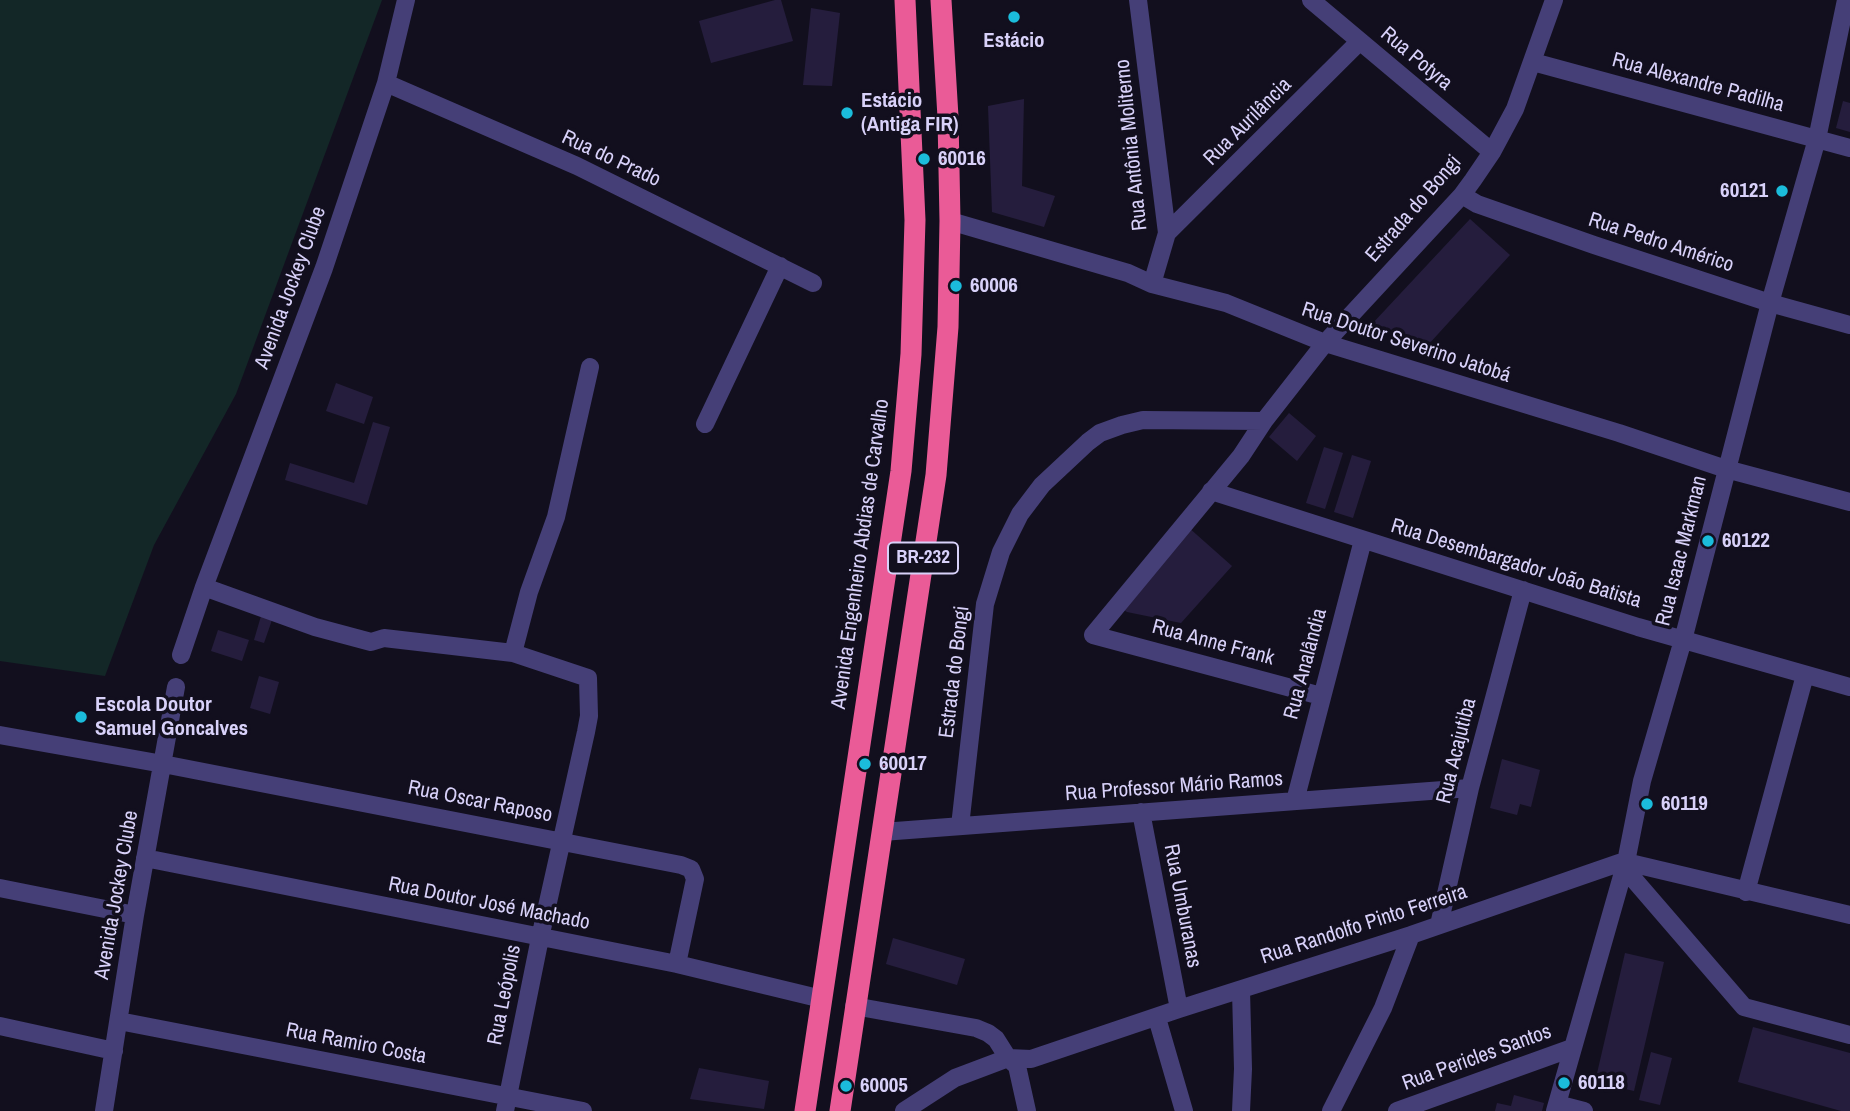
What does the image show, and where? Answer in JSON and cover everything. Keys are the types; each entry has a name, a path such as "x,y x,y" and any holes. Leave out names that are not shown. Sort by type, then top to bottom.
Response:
{"highway":[{"name":"Avenida Engenheiro Abdias de Carvalho","path":"805,1111 901,471 909,380 915,220 905,0"},
{"name":"BR-232","path":"840,1111 936,475 948,327 950,221 948,117 941,0"}],"street":[{"name":"Avenida Jockey Clube","path":"181,655 324,268 386,83 406,0"},
{"name":"Rua Antônia Moliterno","path":"1138,0 1167,233 1152,284"},
{"name":"Rua Potyra","path":"1311,0 1492,152"},
{"name":"Estrada do Bongi","path":"1093,635 1241,456 1264,421 1325,343 1462,195 1492,152 1515,109 1554,0"},
{"name":"Rua Isaac Markman","path":"1556,1107 1625,865 1642,781 1816,139 1846,0"},
{"name":"Rua Aurilância","path":"1167,233 1359,41"},
{"name":"Rua Alexandre Padilha","path":"1533,62 1850,148"},
{"name":"Rua do Prado","path":"386,83 577,166 813,283"},
{"name":"Rua Pedro Américo","path":"1462,195 1477,204 1594,245 1770,303 1850,325"},
{"name":"Rua Doutor Severino Jatobá","path":"950,221 1128,273 1152,284 1226,303 1325,343 1619,433 1726,469 1850,502"},
{"path":"705,424 780,266"},
{"path":"204,587 315,627 370,642 384,638 513,653 529,592 555,517 590,367"},
{"name":"Estrada do Bongi","path":"960,827 985,604 1001,552 1020,514 1041,485 1100,433 1143,420 1264,421"},
{"name":"Rua Desembargador João Batista","path":"1211,491 1682,640 1850,687"},
{"name":"Rua Analândia","path":"1295,801 1363,540"},
{"name":"Rua Acajutiba","path":"1439,925 1469,788 1523,590"},
{"name":"Rua Anne Frank","path":"1093,635 1321,696"},
{"name":"Rua Leópolis","path":"507,1104 589,716 588,678 513,653"},
{"path":"1746,892 1805,675"},
{"name":"Avenida Jockey Clube","path":"104,1111 135,915 176,687"},
{"name":"Rua Oscar Raposo","path":"0,735 653,858 691,869 695,880 694,890 677,964"},
{"name":"Rua Professor Mário Ramos","path":"882,832 1469,788"},
{"name":"Rua Umburanas","path":"1141,812 1179,1009"},
{"name":"Rua Doutor José Machado","path":"145,858 677,964 822,999"},
{"path":"1625,865 1850,915"},
{"path":"1625,865 1744,1007 1850,1035"},
{"name":"Rua Randolfo Pinto Ferreira","path":"904,1111 955,1078 1008,1058 1031,1059 1625,865"},
{"path":"0,888 135,915"},
{"path":"1331,1111 1383,1008 1411,935"},
{"path":"1241,989 1241,1111"},
{"path":"854,1006 976,1028 988,1033 1017,1066 1027,1111"},
{"path":"1157,1018 1184,1111"},
{"name":"Rua Ramiro Costa","path":"120,1021 507,1104 583,1111"},
{"path":"0,1026 114,1051"},
{"name":"Rua Pericles Santos","path":"1397,1111 1572,1048"},
{"path":"1556,1107 1584,1111"}],"green space":[{"path":"0,0 382,0 236,394 154,545 105,676 0,661"}],"building":[{"path":"781,0 793,41 711,63 699,21"},
{"path":"811,8 840,13 832,86 803,85"},
{"path":"1024,99 1022,186 1055,196 1044,227 992,212 988,106"},
{"path":"1843,101 1850,103 1850,132 1836,128"},
{"path":"1470,219 1510,255 1428,345 1372,324"},
{"path":"336,383 373,397 364,424 326,411"},
{"path":"1289,413 1316,436 1297,461 1269,437"},
{"path":"373,422 390,427 367,505 285,480 290,463 354,483"},
{"path":"1324,447 1343,453 1325,509 1306,503"},
{"path":"1352,455 1371,461 1353,518 1334,512"},
{"path":"1188,527 1232,566 1181,623 1124,610"},
{"path":"261,616 272,620 264,643 254,640"},
{"path":"218,630 249,640 242,661 211,651"},
{"path":"259,676 279,682 270,714 250,708"},
{"path":"1502,759 1540,770 1531,807 1520,804 1517,815 1490,808"},
{"path":"893,938 965,959 957,985 886,964"},
{"path":"1625,953 1664,962 1634,1091 1595,1082"},
{"path":"1753,1027 1850,1053 1850,1111 1841,1111 1738,1082"},
{"path":"1651,1052 1672,1058 1660,1105 1639,1100"},
{"path":"699,1068 769,1081 764,1109 690,1099"},
{"path":"1514,1095 1544,1103 1542,1111 1495,1111 1497,1103 1511,1106"}],"place":[{"name":"Estácio","path":"1014,17"},
{"name":"Estácio (Antiga FIR)","path":"847,113"},
{"name":"60016","path":"924,159"},
{"name":"60121","path":"1782,191"},
{"name":"60006","path":"956,286"},
{"name":"60122","path":"1708,541"},
{"name":"Escola Doutor Samuel Goncalves","path":"81,717"},
{"name":"60017","path":"865,764"},
{"name":"60119","path":"1647,804"},
{"name":"60118","path":"1564,1083"},
{"name":"60005","path":"846,1086"}]}
